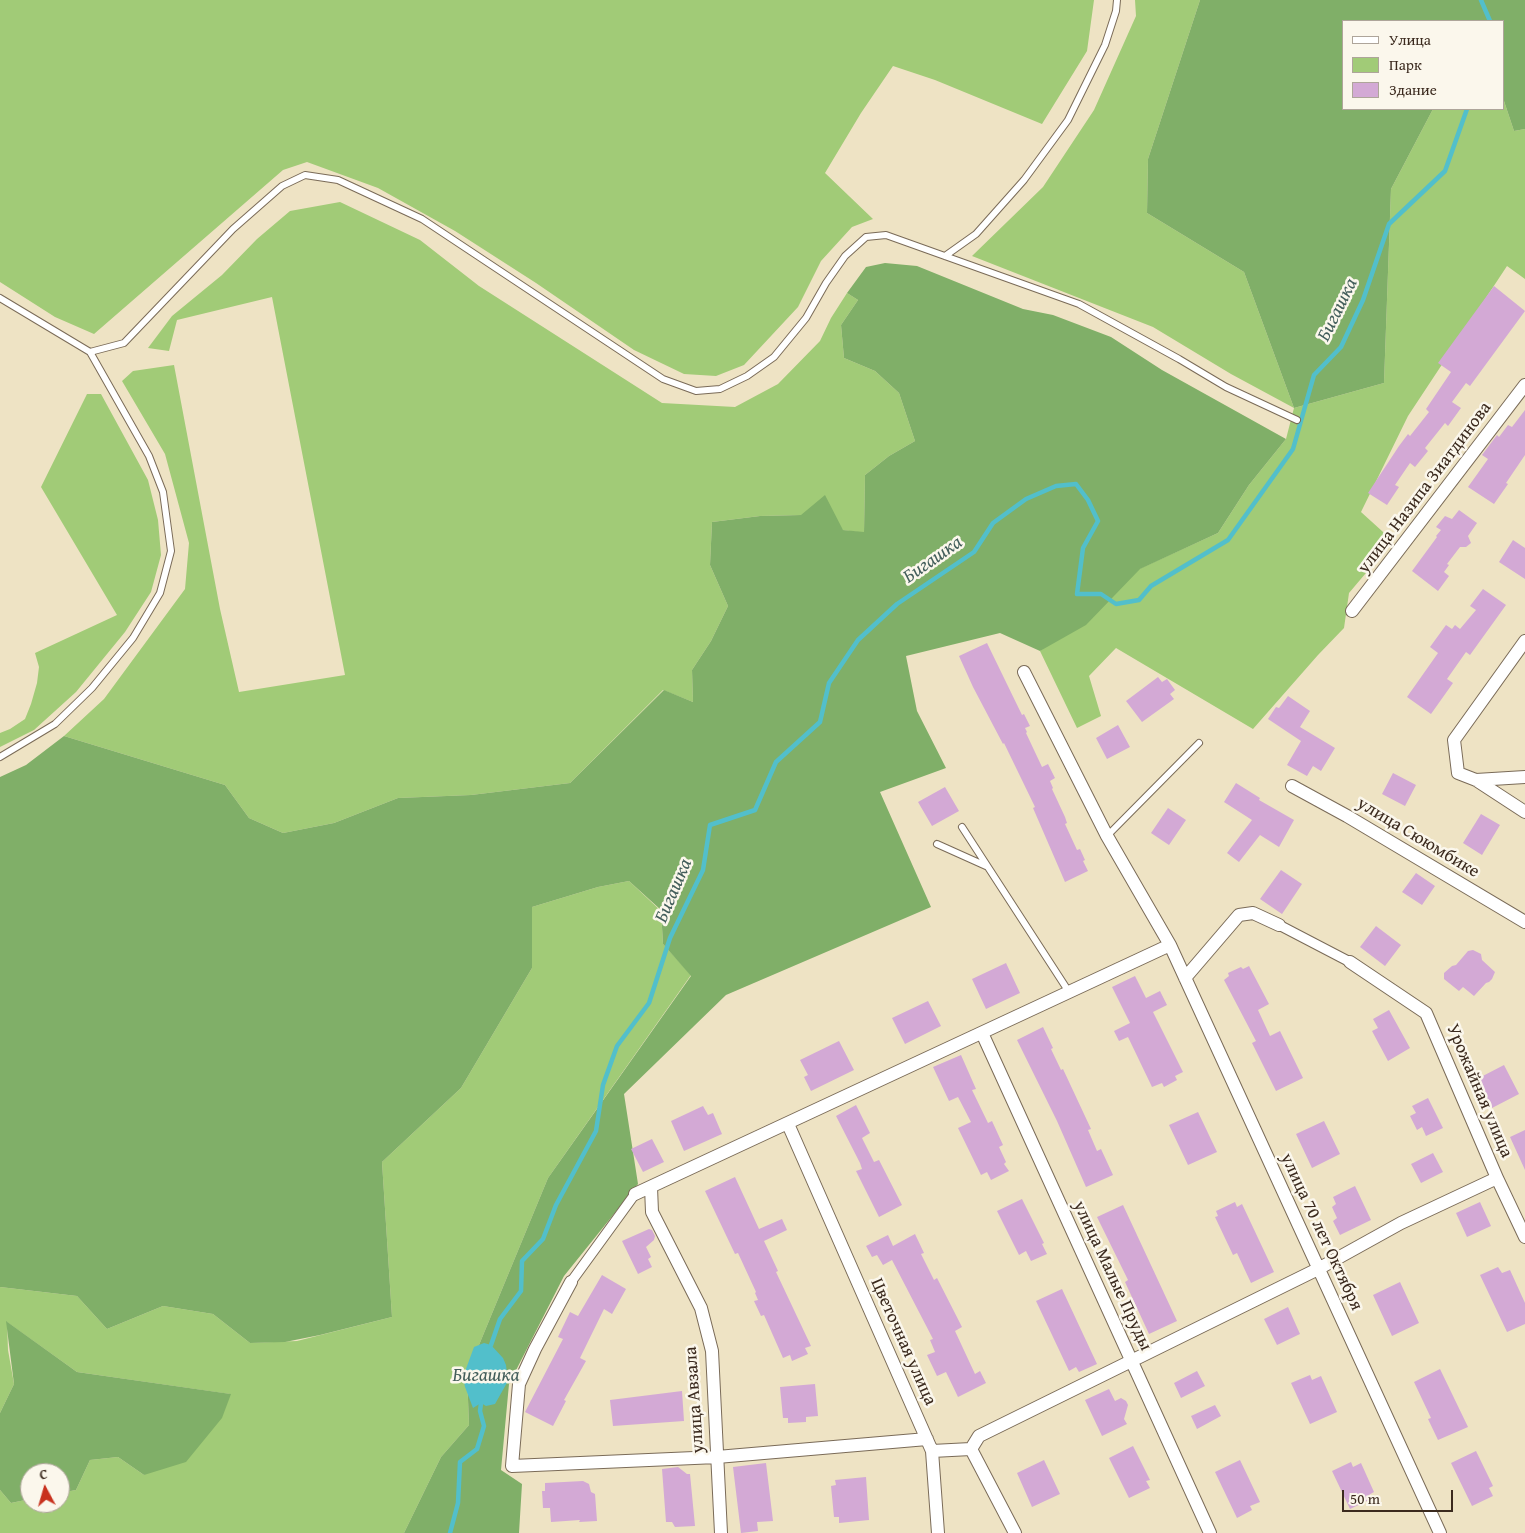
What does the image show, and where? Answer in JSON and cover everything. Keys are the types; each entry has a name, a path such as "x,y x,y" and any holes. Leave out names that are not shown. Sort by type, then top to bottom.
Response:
{"street":[{"name":"улица Назипа Зиатдинова","path":"1352,611 1525,385"},
{"path":"1525,641 1454,740 1458,773 1476,780 1525,812"},
{"name":"улица 70 лет Октября","path":"1024,672 1108,836 1170,944 1440,1533"},
{"path":"1476,780 1525,777"},
{"name":"улица Сююмбике","path":"1292,786 1347,816 1525,922"},
{"path":"1185,978 1239,915 1253,913 1350,962"},
{"path":"971,1449 930,1445 512,1466 519,1384 535,1349 571,1282 635,1194 982,1034 1170,944"},
{"name":"Урожайная улица","path":"1350,962 1426,1013 1497,1178 1525,1237"},
{"name":"улица Малые Пруды","path":"982,1034 1210,1533"},
{"name":"Цветочная улица","path":"788,1124 930,1445 938,1533"},
{"path":"971,1449 979,1436 1318,1269 1401,1223 1497,1178"},
{"name":"улица Авзала","path":"650,1187 652,1212 701,1308 712,1352 721,1533"},
{"path":"971,1449 1015,1533"}],"lane":[{"path":"945,256 976,234 1024,180 1068,120 1105,45 1116,11 1117,0"},
{"path":"90,352 124,343 233,229 282,186 305,175 338,180 422,219 663,380 696,391 720,389 747,376 774,357 806,318 826,283 845,256 866,237 886,235 1078,304 1226,387 1297,420"},
{"path":"0,298 90,352 149,456 163,492 171,551 160,593 133,638 92,688 55,724 0,757"},
{"path":"1108,836 1199,743"},
{"path":"962,827 1069,992"},
{"path":"938,844 988,867"}],"green space":[{"path":"0,0 1094,0 1087,51 1042,124 935,80 893,66 861,113 825,173 873,219 852,227 821,261 798,307 744,365 716,376 684,374 634,350 536,283 455,231 378,188 307,162 283,170 94,334 55,317 0,282"},
{"path":"1135,0 1200,0 1148,159 1147,213 1244,272 1294,408 1231,374 1153,327 972,256 1043,187 1094,110 1136,16"},
{"path":"1200,0 1525,0 1525,129 1514,131 1505,104 1505,20 1342,20 1342,110 1432,110 1391,189 1384,383 1294,408 1244,272 1147,213 1148,159"},
{"path":"1505,104 1514,131 1525,129 1525,279 1507,266 1408,416 1361,512 1393,541 1349,593 1344,628 1253,729 1116,648 1089,676 1101,716 1077,728 1040,651 1139,569 1218,533 1249,485 1286,439 1294,408 1384,383 1391,189 1432,110 1505,110"},
{"path":"340,202 420,240 479,286 662,403 735,407 778,384 820,341 831,318 847,293 858,300 841,325 844,358 875,371 899,393 915,441 889,456 865,475 864,533 843,530 801,515 760,516 712,522 710,565 728,606 711,641 692,670 693,702 663,690 570,783 471,795 398,798 334,823 283,833 249,818 225,785 64,736 104,699 185,589 189,543 165,454 122,381 133,371 174,365 220,609 239,692 345,675 272,297 177,320 169,351 148,348 172,316 222,275 257,239 290,211"},
{"path":"885,263 917,266 1023,309 1053,315 1111,337 1162,370 1286,439 1249,485 1218,533 1140,569 1086,625 1040,651 1000,633 906,656 917,711 946,768 880,792 931,907 726,995 624,1094 638,1184 564,1276 509,1384 501,1470 522,1484 519,1533 404,1533 441,1457 469,1425 467,1374 548,1178 691,976 663,944 661,910 629,881 598,887 532,907 532,968 461,1088 382,1162 392,1317 285,1342 250,1343 213,1314 163,1306 107,1329 77,1296 0,1287 0,777 26,765 64,736 225,785 249,818 283,833 334,823 398,798 471,795 570,783 664,690 693,702 692,670 711,641 728,606 710,565 712,522 760,516 801,515 825,495 843,530 864,532 865,475 889,456 915,441 899,393 875,371 844,358 841,325 858,300 847,293 866,267"},
{"path":"87,394 101,394 148,480 158,520 161,555 151,592 125,632 76,692 34,730 0,747 0,733 25,719 31,704 39,667 35,653 117,615 41,487"},
{"path":"629,881 661,911 663,944 691,975 548,1178 467,1374 469,1425 441,1457 404,1533 0,1533 0,1490 11,1503 20,1501 20,1513 70,1513 70,1491 76,1490 90,1460 118,1457 144,1475 230,1394 77,1372 7,1322 8,1350 14,1384 0,1413 0,1287 77,1296 107,1329 163,1306 213,1314 250,1343 297,1341 392,1317 382,1162 461,1088 532,968 532,907 598,887"},
{"path":"6,1321 77,1372 231,1394 222,1418 186,1462 144,1475 118,1457 90,1460 76,1490 70,1491 70,1463 20,1463 20,1501 11,1503 0,1490 0,1413 14,1384"}],"water":[{"name":"Бигашка","path":"484,1343 491,1345 503,1358 508,1381 495,1404 486,1406 481,1403 473,1408 463,1377 474,1347"}],"building":[{"path":"1494,286 1525,311 1470,386 1466,383 1452,402 1461,408 1448,426 1445,423 1425,448 1428,451 1415,467 1410,463 1395,485 1399,487 1387,505 1368,493 1408,434 1410,436 1429,412 1426,409 1451,372 1438,363"},
{"path":"1525,410 1525,455 1494,504 1468,487 1488,459 1482,455 1497,435 1499,437 1508,425 1512,427"},
{"path":"1459,510 1477,523 1468,536 1471,543 1466,547 1460,547 1447,564 1449,565 1444,572 1449,576 1438,591 1412,571 1441,530 1436,527 1445,516 1452,519"},
{"path":"1513,540 1525,548 1525,579 1499,562"},
{"path":"1483,589 1506,605 1470,655 1466,652 1447,679 1453,683 1431,714 1407,697 1438,653 1430,647 1446,625 1452,629 1455,625 1460,629 1476,610 1470,606"},
{"path":"987,643 1022,715 1024,714 1030,726 1025,728 1026,733 1042,767 1048,764 1055,778 1050,781 1052,789 1077,850 1080,849 1085,860 1083,861 1088,871 1065,882 1033,808 1035,807 959,656"},
{"path":"1158,677 1162,682 1167,679 1175,690 1170,694 1174,699 1142,722 1126,701"},
{"path":"1288,696 1310,711 1300,727 1335,748 1321,771 1313,766 1307,776 1287,765 1301,741 1268,719 1276,707 1279,708"},
{"path":"1118,725 1130,747 1107,759 1096,738"},
{"path":"1393,773 1416,785 1405,806 1382,794"},
{"path":"1236,783 1260,798 1259,800 1294,820 1279,847 1260,835 1239,862 1227,853 1252,820 1224,802"},
{"path":"945,787 959,811 932,826 918,802"},
{"path":"1168,808 1186,820 1169,845 1151,833"},
{"path":"1481,814 1500,825 1482,855 1463,843"},
{"path":"1281,870 1302,884 1282,914 1260,899"},
{"path":"1416,873 1435,886 1422,905 1402,892"},
{"path":"1376,926 1401,945 1385,966 1360,947"},
{"path":"1473,950 1481,954 1482,960 1495,972 1492,979 1474,996 1463,987 1459,991 1444,979 1444,973 1456,965 1468,951"},
{"path":"1006,963 1020,993 986,1009 972,979"},
{"path":"1249,966 1269,1004 1258,1010 1270,1036 1280,1031 1303,1078 1276,1091 1252,1043 1256,1041 1224,980 1229,976 1228,973 1241,967 1243,969"},
{"path":"1135,976 1146,998 1160,991 1167,1005 1153,1012 1183,1072 1175,1076 1177,1080 1164,1087 1162,1083 1152,1087 1128,1037 1119,1041 1114,1031 1130,1023 1112,987"},
{"path":"928,1001 941,1026 905,1044 892,1018"},
{"path":"1389,1010 1410,1048 1388,1061 1372,1031 1378,1028 1373,1019"},
{"path":"1043,1027 1053,1048 1051,1049 1061,1070 1063,1069 1091,1129 1088,1130 1097,1151 1101,1149 1113,1175 1086,1187 1057,1121 1017,1040"},
{"path":"839,1041 854,1070 811,1091 804,1077 808,1075 800,1060"},
{"path":"961,1055 976,1089 972,1090 988,1123 992,1121 1003,1145 999,1147 1006,1162 1004,1164 1009,1171 991,1180 987,1172 981,1175 958,1128 971,1122 958,1097 949,1101 933,1067"},
{"path":"1504,1065 1519,1094 1492,1108 1477,1079"},
{"path":"1428,1098 1443,1128 1426,1136 1422,1127 1417,1130 1410,1116 1416,1113 1412,1106"},
{"path":"856,1105 870,1133 862,1138 874,1162 879,1160 902,1205 879,1217 856,1171 862,1169 860,1163 836,1116"},
{"path":"703,1106 708,1115 713,1113 722,1134 684,1151 671,1121"},
{"path":"1198,1112 1217,1152 1188,1165 1169,1125"},
{"path":"1324,1121 1340,1154 1312,1168 1296,1134"},
{"path":"1525,1130 1525,1170 1510,1137"},
{"path":"652,1139 664,1162 643,1172 631,1149"},
{"path":"1433,1153 1443,1172 1421,1183 1411,1164"},
{"path":"735,1177 759,1229 782,1219 787,1230 764,1241 778,1271 776,1272 811,1346 805,1348 808,1354 792,1361 790,1355 783,1358 764,1315 761,1316 754,1301 758,1300 756,1292 738,1253 735,1254 705,1191"},
{"path":"1355,1186 1371,1220 1340,1235 1333,1221 1337,1218 1332,1207 1336,1204 1333,1197"},
{"path":"1022,1199 1044,1243 1042,1244 1047,1254 1031,1261 1026,1251 1019,1255 997,1211"},
{"path":"1235,1202 1237,1207 1242,1204 1274,1272 1251,1283 1237,1253 1233,1255 1215,1217 1218,1216 1216,1211"},
{"path":"1480,1202 1491,1226 1467,1237 1456,1213"},
{"path":"1123,1205 1177,1321 1149,1334 1125,1282 1128,1280 1097,1217"},
{"path":"649,1229 652,1230 655,1236 654,1240 646,1247 651,1257 648,1259 652,1267 638,1274 622,1241"},
{"path":"915,1234 924,1253 921,1254 934,1280 937,1278 962,1327 955,1331 975,1374 980,1371 986,1383 958,1397 946,1372 937,1376 927,1355 935,1352 930,1340 933,1339 892,1260 883,1265 877,1255 872,1257 866,1246 888,1235 893,1246"},
{"path":"1498,1267 1502,1273 1510,1270 1525,1303 1525,1324 1507,1332 1480,1275"},
{"path":"602,1275 626,1289 612,1314 604,1309 580,1358 586,1361 564,1400 566,1401 553,1426 525,1412 563,1339 558,1337 570,1312 578,1316"},
{"path":"1400,1282 1419,1323 1392,1336 1373,1295"},
{"path":"1062,1289 1097,1364 1079,1372 1076,1367 1069,1371 1036,1301"},
{"path":"1288,1307 1300,1334 1277,1345 1264,1319"},
{"path":"1440,1369 1468,1427 1438,1440 1428,1419 1431,1418 1414,1382"},
{"path":"1197,1371 1205,1386 1181,1398 1174,1383"},
{"path":"1310,1375 1312,1380 1321,1376 1337,1412 1310,1424 1291,1383"},
{"path":"815,1384 818,1416 806,1417 806,1422 788,1423 788,1418 783,1418 780,1387"},
{"path":"1109,1389 1115,1401 1121,1398 1126,1401 1128,1405 1124,1419 1127,1424 1102,1436 1085,1400"},
{"path":"682,1391 684,1421 613,1426 610,1400"},
{"path":"1215,1405 1221,1416 1197,1429 1191,1416"},
{"path":"1133,1446 1150,1480 1146,1481 1150,1488 1129,1498 1109,1458"},
{"path":"1476,1451 1493,1486 1489,1488 1493,1496 1472,1506 1451,1463"},
{"path":"1044,1460 1060,1494 1032,1507 1017,1473"},
{"path":"1240,1460 1260,1502 1250,1506 1252,1510 1237,1518 1215,1472"},
{"path":"1351,1462 1353,1467 1361,1463 1374,1492 1367,1496 1369,1500 1350,1509 1332,1471"},
{"path":"766,1463 773,1521 757,1522 758,1531 741,1533 733,1467"},
{"path":"678,1467 687,1474 690,1474 695,1526 675,1527 672,1522 666,1522 662,1469"},
{"path":"866,1477 869,1520 839,1523 839,1517 834,1517 831,1486 836,1485 835,1480"},
{"path":"583,1481 589,1484 591,1492 595,1494 597,1521 551,1522 550,1508 543,1508 542,1491 545,1491 545,1483"}],"waterway":[{"name":"Бигашка","path":"1481,0 1490,20"},
{"name":"Бигашка","path":"491,1345 500,1319 521,1291 522,1261 543,1239 556,1205 596,1131 603,1085 617,1046 649,1003 670,938 703,870 710,825 755,810 776,762 820,722 829,683 858,640 897,604 974,552 993,523 1026,499 1056,486 1076,484 1088,500 1098,521 1083,548 1077,594 1101,594 1116,604 1139,600 1151,586 1228,540 1293,449 1314,375 1341,347 1363,300 1389,224 1445,171 1467,110"},
{"name":"Бигашка","path":"450,1533 458,1503 460,1462 477,1449 484,1426 480,1411 481,1403"}]}
